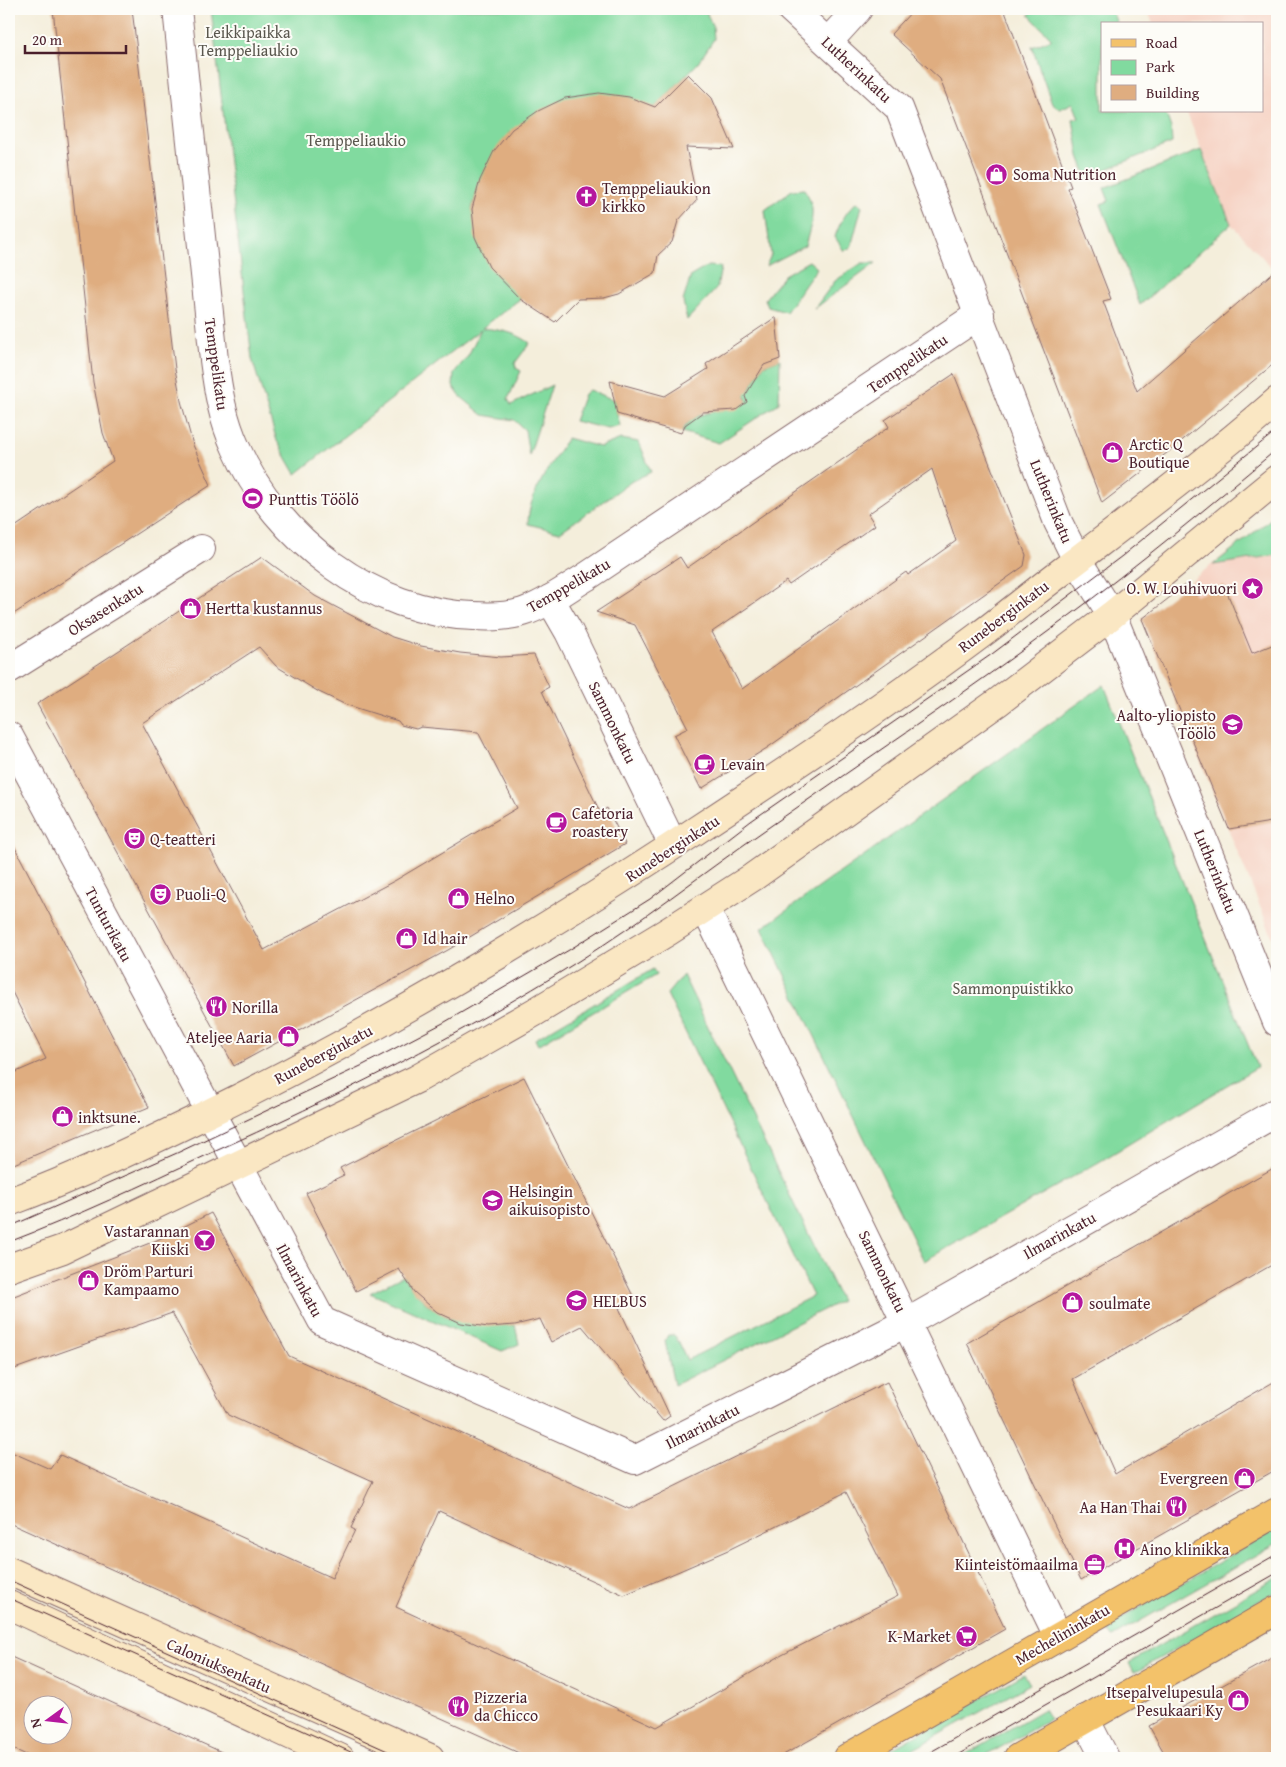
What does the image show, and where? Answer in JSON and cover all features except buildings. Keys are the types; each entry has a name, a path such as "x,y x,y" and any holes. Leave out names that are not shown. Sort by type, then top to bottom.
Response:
{"main road":[{"name":"Runeberginkatu","path":"9,1202 147,1143 383,1023 616,884 871,713 980,635 1222,449 1277,401"},
{"path":"9,1268 63,1249 240,1166 417,1079 536,1012 705,908 917,762 1112,615 1277,479"},
{"name":"Mechelininkatu","path":"847,1758 1277,1512"},
{"name":"Caloniuksenkatu","path":"9,1570 430,1758"},
{"name":"Caloniuksenkatu","path":"9,1605 340,1758"},
{"path":"1018,1758 1277,1610"}],"street":[{"name":"Temppelikatu","path":"177,9 219,400 236,448 248,471 269,502 312,548 352,578 390,599 429,612 461,616 496,617 524,612 593,573 980,314"},
{"name":"Lutherinkatu","path":"791,9 899,108 980,314 1058,522 1077,560 1112,615 1277,1022"},
{"path":"828,42 858,9"},
{"name":"Oksasenkatu","path":"9,669 201,549"},
{"name":"Sammonkatu","path":"550,599 569,632 673,845"},
{"name":"Tunturikatu","path":"9,736 186,1068 212,1111"},
{"name":"Sammonkatu","path":"705,908 908,1322 1058,1636"},
{"name":"Ilmarinkatu","path":"212,1111 322,1321 635,1460 908,1322 1277,1112"},
{"path":"1085,1719 1105,1758"}],"shaded area":[{"path":"1147,9 1277,9 1277,273 1231,224 1186,112 1264,112 1264,22 1152,22"},
{"name":"Aalto-yliopisto Töölö","path":"1277,514 1277,948 1142,619"}],"green space":[{"name":"Temppeliaukio","path":"211,9 709,9 707,14 713,27 714,39 698,63 655,107 512,129 492,157 483,176 472,209 520,299 482,328 508,332 530,343 515,363 516,368 521,371 508,399 511,405 552,385 529,456 525,430 514,420 483,415 460,396 453,386 454,373 468,356 481,329 296,474 277,441 252,359"},
{"path":"1034,9 1123,9 1113,13 1116,22 1101,22 1101,112 1165,112 1171,128 1172,143 1087,177 1079,156 1073,119 1079,118 1073,103 1060,109 1052,104 1032,47 1052,39 1029,15"},
{"path":"1201,150 1231,224 1140,305 1101,204 1109,201 1104,188"},
{"path":"804,189 811,203 812,210 805,246 766,266 771,255 765,210 792,190"},
{"path":"857,202 862,206 851,247 844,251 835,237 844,218"},
{"path":"809,261 817,268 786,312 768,307 765,299 784,275"},
{"path":"862,263 876,263 814,309 835,281"},
{"path":"708,266 721,267 717,288 687,320 683,301 691,276"},
{"path":"780,359 779,403 719,443 682,432 695,418 703,414 730,409 747,402 745,393 748,392 764,365"},
{"path":"589,390 614,400 620,426 608,429 574,421 584,394"},
{"path":"567,438 600,447 621,439 639,442 651,472 632,481 560,532 528,524 529,513 536,490"},
{"path":"1277,514 1277,555 1213,565"},
{"name":"Sammonpuistikko","path":"1104,685 1257,1067 1099,1162 924,1261 762,928"},
{"path":"653,969 656,975 538,1045 535,1039"},
{"path":"683,975 841,1301 674,1385 665,1341 668,1335 676,1337 687,1360 813,1296 667,994"},
{"path":"403,1276 425,1302 451,1318 465,1323 480,1325 515,1325 519,1344 502,1351 370,1293"},
{"path":"1277,1529 1277,1543 1112,1637 1106,1627"},
{"path":"1277,1578 1277,1591 1134,1673 1129,1663"},
{"path":"1024,1674 1030,1684 898,1758 876,1758"},
{"path":"1044,1709 1050,1719 982,1758 959,1758"}],"tram line":[{"path":"9,1227 177,1153 363,1065 445,1022 569,950 650,899 751,821 992,654 1122,556 1277,430"},
{"path":"9,1242 110,1200 350,1088 488,1015 577,962 624,931 739,848 1028,646 1146,557 1277,449"},
{"path":"920,1758 1277,1554"},
{"path":"952,1758 1277,1573"},
{"path":"9,1580 403,1758"},
{"path":"9,1598 364,1758"}],"place":[{"name":"Soma Nutrition","path":"997,174"},
{"name":"Temppeliaukion kirkko","path":"586,197"},
{"name":"Arctic Q Boutique","path":"1113,453"},
{"name":"Punttis Töölö","path":"253,499"},
{"name":"O. W. Louhivuori","path":"1253,588"},
{"name":"Hertta kustannus","path":"190,608"},
{"name":"Aalto-yliopisto Töölö","path":"1232,724"},
{"name":"Levain","path":"705,764"},
{"name":"Cafetoria roastery","path":"556,822"},
{"name":"Q-teatteri","path":"134,839"},
{"name":"Puoli-Q","path":"160,894"},
{"name":"Helno","path":"459,898"},
{"name":"Id hair","path":"407,938"},
{"name":"Norilla","path":"216,1007"},
{"name":"Ateljee Aaria","path":"288,1037"},
{"name":"inktsune.","path":"62,1117"},
{"name":"Helsingin aikuisopisto","path":"493,1200"},
{"name":"Vastarannan Kiiski","path":"205,1240"},
{"name":"Dröm Parturi Kampaamo","path":"88,1280"},
{"name":"HELBUS","path":"577,1301"},
{"name":"soulmate","path":"1073,1303"},
{"name":"Evergreen","path":"1244,1478"},
{"name":"Aa Han Thai","path":"1177,1507"},
{"name":"Aino klinikka","path":"1124,1549"},
{"name":"Kiinteistömaailma","path":"1094,1564"},
{"name":"K-Market","path":"967,1636"},
{"name":"Itsepalvelupesula Pesukaari Ky","path":"1239,1701"},
{"name":"Pizzeria da Chicco","path":"458,1706"}],"park label":[{"name":"Leikkipaikka Temppeliaukio","path":"248,41"}]}
